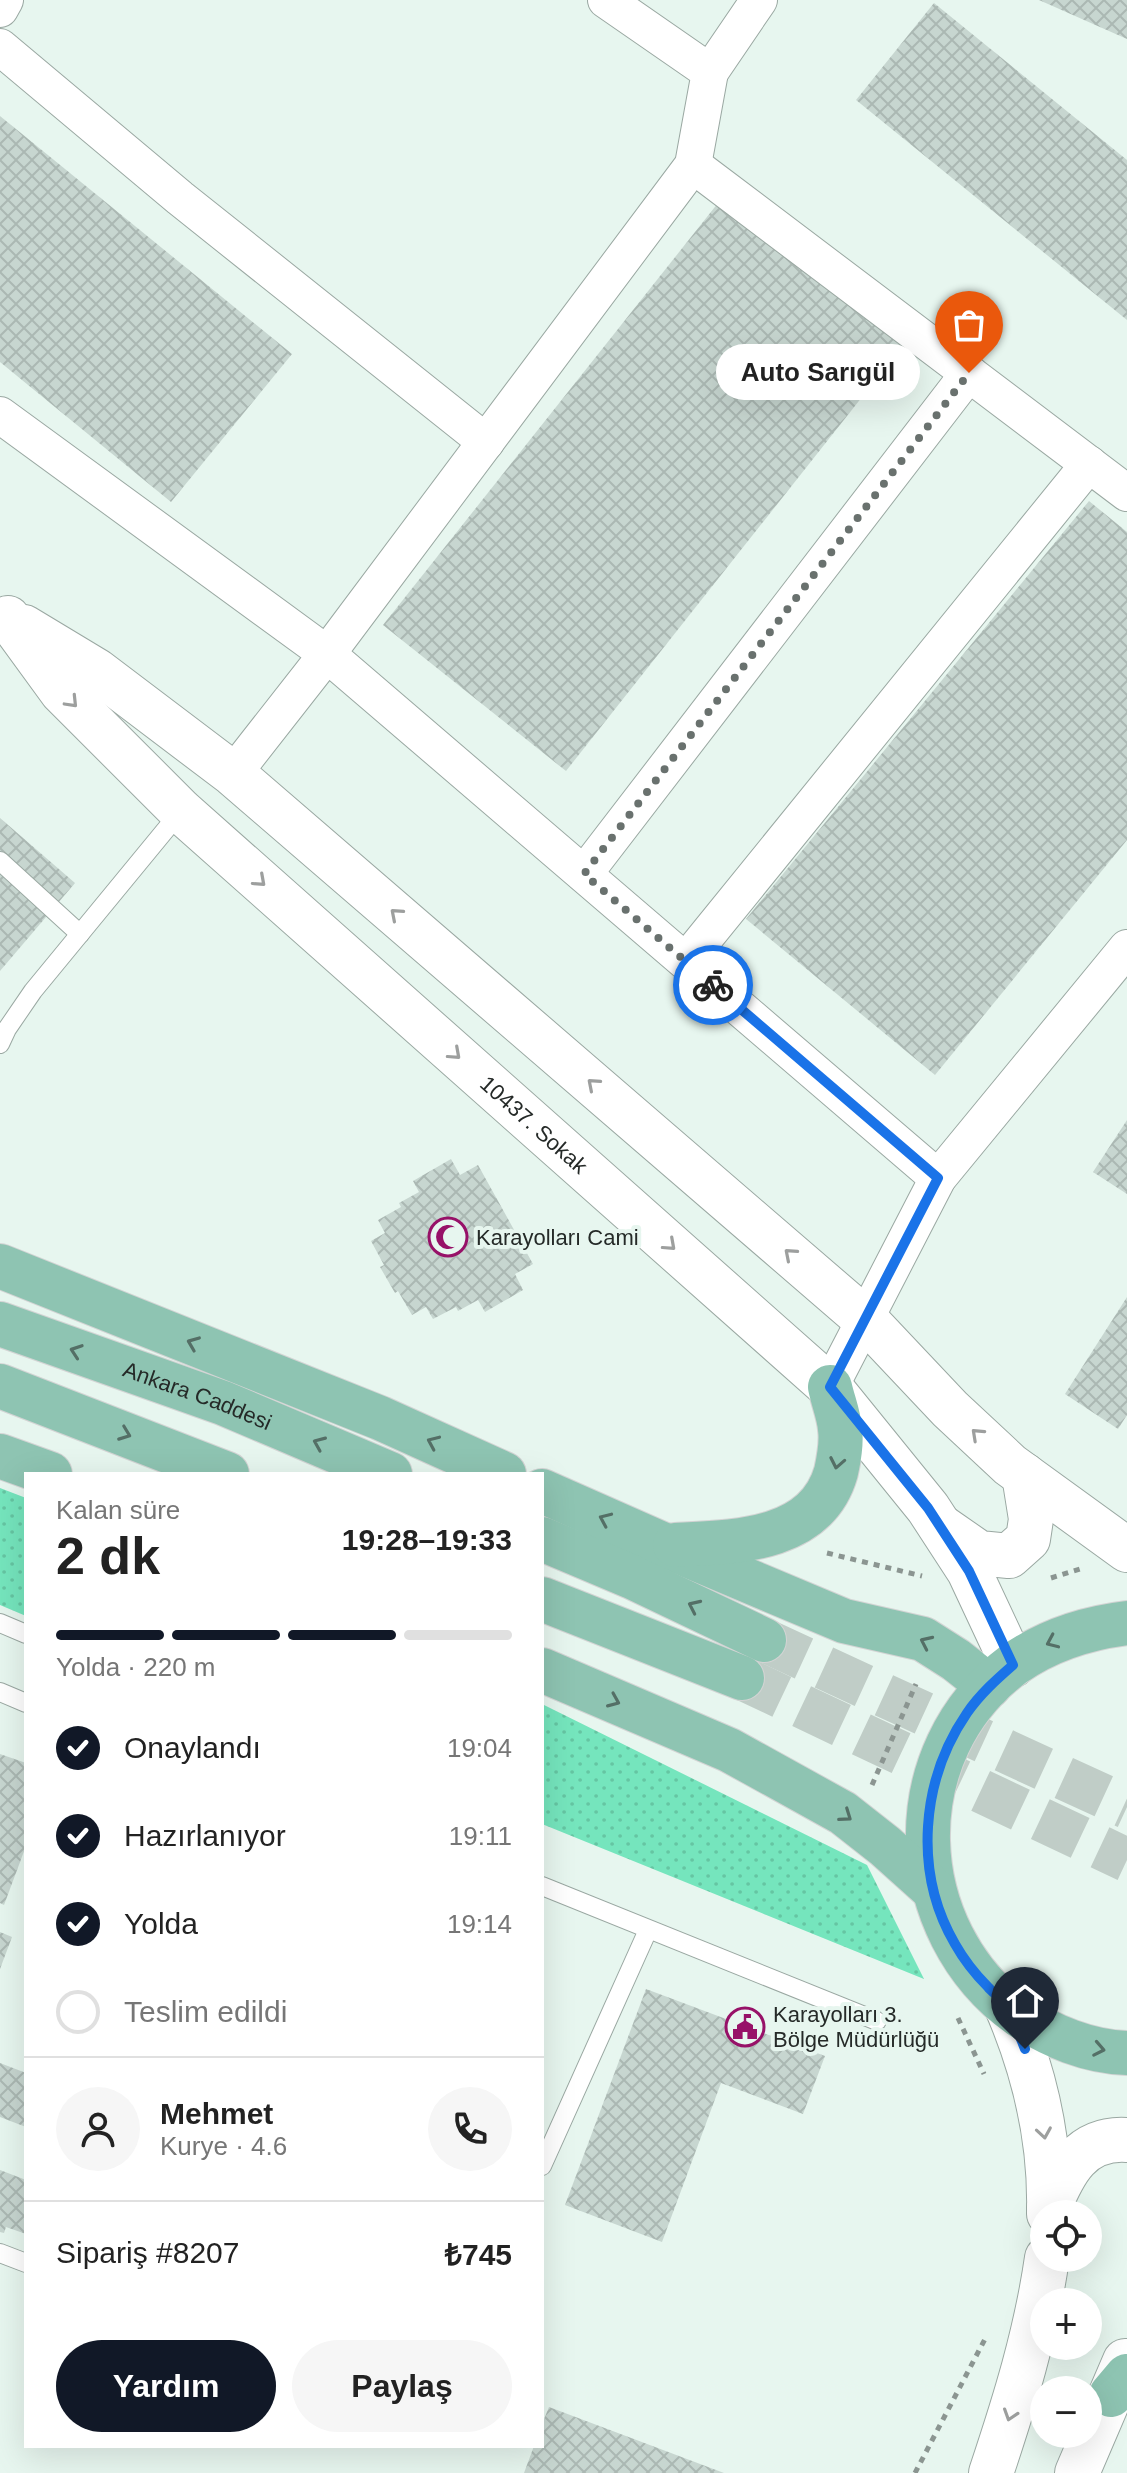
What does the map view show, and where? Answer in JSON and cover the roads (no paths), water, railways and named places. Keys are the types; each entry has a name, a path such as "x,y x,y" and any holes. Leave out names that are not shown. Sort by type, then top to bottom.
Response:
{"main road":[{"path":"0,1266 380,1418 500,1472"},
{"name":"Ankara Caddesi","path":"0,1324 223,1403 385,1472"},
{"path":"0,1386 222,1472"},
{"path":"663,1545 732,1542 760,1537 796,1523 814,1509 831,1487 839,1460 840,1430 830,1387"},
{"path":"0,1456 44,1472"},
{"path":"544,1492 844,1621 923,1639 956,1660 1001,1675"},
{"path":"544,1540 632,1577 764,1640"},
{"path":"544,1600 742,1678"},
{"path":"1127,1623 1099,1626 1069,1635 1040,1648 1001,1675 968,1711 952,1738 939,1767 927,1828 928,1860 942,1917 968,1965 1006,2005 1031,2023 1089,2047 1127,2053"},
{"path":"544,1671 729,1750 843,1813 934,1890"}],"street":[{"path":"0,9 5,0"},
{"path":"606,0 710,72"},
{"path":"233,774 327,654 693,165 710,72 759,0"},
{"path":"0,47 180,198 486,442"},
{"path":"693,165 1127,493"},
{"path":"584,874 969,373"},
{"path":"0,415 327,654 938,1178"},
{"path":"686,961 1089,464"},
{"name":"10437. Sokak","path":"3,620 97,671 233,774 866,1320 950,1409 1024,1475 1127,1550"},
{"name":"10437. Sokak","path":"3,620 62,692 181,811 830,1387 928,1508 969,1571 978,1589 1001,1675"},
{"path":"830,1387 938,1178 1124,956"},
{"path":"938,1524 979,1553 1009,1556 1028,1539 1031,1519 1024,1475"},
{"path":"1006,2005 1025,2049 1040,2112 1049,2174 1049,2200"},
{"path":"1054,2200 1066,2172 1078,2157 1094,2144 1111,2139 1127,2140"},
{"path":"991,2473 1030,2351 1045,2272"},
{"path":"1077,2473 1122,2376"}],"lane":[{"path":"0,1044 33,991 181,811"},
{"path":"0,861 80,934"},
{"path":"0,1623 24,1633"},
{"path":"0,1692 24,1702"},
{"path":"544,1887 877,2021"},
{"path":"544,2162 648,1930"},
{"path":"0,2253 24,2262"}],"tunnel":[{"path":"764,1640 1127,1807"},
{"path":"742,1678 1127,1860"}],"place":[{"name":"Auto Sarıgül","path":"969,373"},
{"name":"Karayolları Cami","path":"448,1237"},
{"name":"Karayolları 3. Bölge Müdürlüğü","path":"745,2027"}]}
